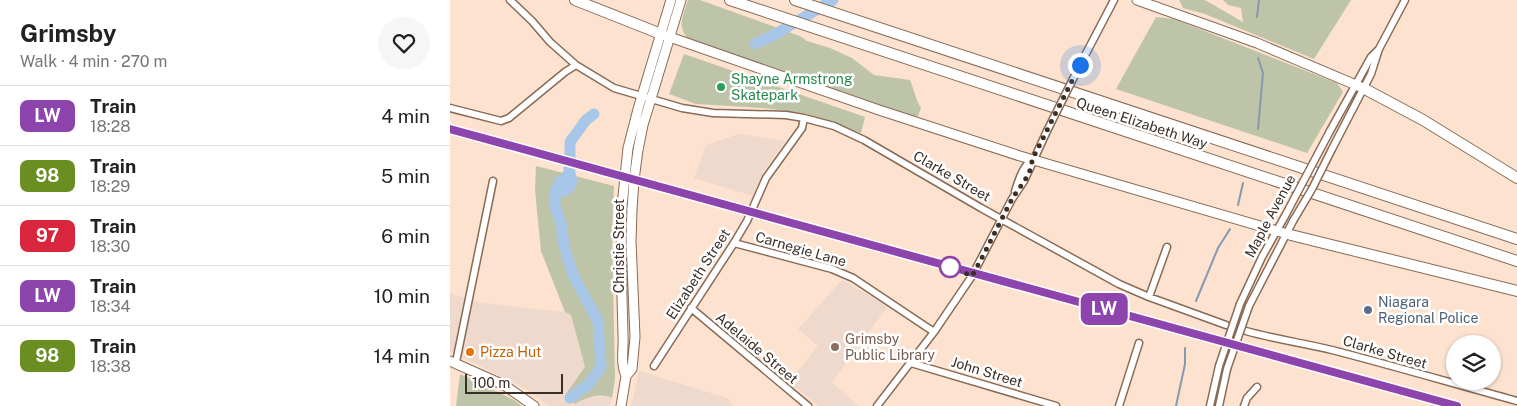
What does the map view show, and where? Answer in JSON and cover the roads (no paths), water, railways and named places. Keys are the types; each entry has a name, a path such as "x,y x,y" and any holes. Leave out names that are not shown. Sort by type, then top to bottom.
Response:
{"highway":[{"path":"575,0 666,36"},
{"name":"Queen Elizabeth Way","path":"730,0 1517,261"},
{"name":"Queen Elizabeth Way","path":"797,1 1517,239"},
{"path":"1359,86 1423,120 1517,178"},
{"path":"1288,235 1517,291"}],"main road":[{"name":"Christie Street","path":"666,36 668,11 672,0"},
{"name":"Christie Street","path":"621,406 626,376 632,369 635,337 630,241 638,150 647,98 666,36 678,14 681,0"},
{"path":"1137,0 1257,43 1359,86"},
{"path":"666,36 879,110 1032,160 1288,235"},
{"name":"Christie Street","path":"626,376 622,368 620,242 622,206 628,148 638,109 647,98"},
{"path":"450,371 453,361 504,385 534,406"}],"street":[{"name":"Clarke Street","path":"510,0 550,42 576,65 614,88 682,108 713,113 786,114 834,126 864,140 1092,270 1149,297 1226,325"},
{"path":"877,406 934,332 972,276 1024,181 1032,165 1032,160 1114,0"},
{"name":"Maple Avenue","path":"1210,406 1219,366 1240,304 1262,257 1330,131 1359,86 1371,74 1379,49 1405,0"},
{"path":"450,108 501,121 509,118 576,65"},
{"name":"Maple Avenue","path":"1219,406 1227,369 1249,306 1339,135 1359,86"},
{"name":"Elizabeth Street","path":"654,366 747,221 766,178 802,128 804,118"},
{"path":"453,361 493,181"},
{"name":"Carnegie Lane","path":"734,242 832,269 852,278 934,332"},
{"path":"1149,297 1167,247"},
{"name":"Adelaide Street","path":"691,308 808,406"},
{"name":"Clarke Street","path":"1246,331 1272,339 1318,347 1357,357 1517,401"},
{"path":"1119,406 1139,344"},
{"name":"John Street","path":"911,363 1056,406"},
{"path":"1244,406 1247,398 1258,387"}],"waterway":[{"path":"755,44 833,0"},
{"path":"1257,17 1259,0"},
{"path":"1258,58 1263,73 1258,129"},
{"path":"570,157 570,142 586,120 594,114"},
{"path":"569,169 572,182 567,190 555,192 555,207 561,223 564,246 573,275 598,321 601,367 588,385 570,398"},
{"path":"555,192 560,181 570,172"},
{"path":"1238,205 1243,183"},
{"path":"1196,301 1218,248 1230,229"},
{"path":"1176,406 1185,364 1185,348"}],"railway":[{"path":"450,129 1457,406"}],"train":[{"name":"LW","path":"450,129 1457,406"}],"place":[{"name":"Shayne Armstrong Skatepark","path":"721,87"},
{"name":"Niagara Regional Police","path":"1368,310"},
{"name":"Grimsby Public Library","path":"835,347"},
{"name":"Pizza Hut","path":"470,352"}]}
